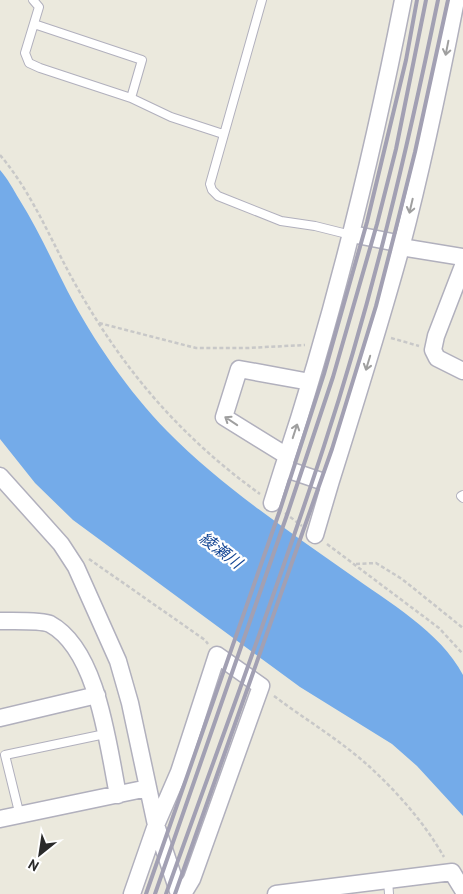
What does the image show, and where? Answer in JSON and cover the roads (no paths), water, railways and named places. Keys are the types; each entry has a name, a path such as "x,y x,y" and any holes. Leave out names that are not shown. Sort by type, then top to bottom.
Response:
{"street":[{"path":"272,503 310,382 352,234 382,105 403,0"},
{"path":"314,535 376,334 401,245 443,67 456,0"},
{"path":"352,234 463,256"},
{"path":"463,266 436,336 433,350 437,358 463,371"},
{"path":"310,382 239,370 224,417 285,462 330,484"},
{"path":"0,476 61,544 76,567 118,661 130,703 156,825 181,894"},
{"path":"0,621 48,623 60,631 83,660 97,695 118,795"},
{"path":"132,894 156,825 179,772 217,656 261,686 192,879 181,894"},
{"path":"0,718 97,695"},
{"path":"0,819 148,788"},
{"path":"276,894 389,887 452,872 463,890"}],"lane":[{"path":"262,0 223,134 210,184 212,190 218,196 281,221 352,234"},
{"path":"37,1 39,7 25,53 29,63 131,98 171,117 223,134"},
{"path":"34,24 142,60 131,98"},
{"path":"20,816 5,755 105,734"}],"water":[{"name":"綾瀬川","path":"0,170 32,222 89,328 126,383 153,416 187,451 231,488 412,618 453,659 463,675 463,816 417,766 392,744 300,687 73,520 35,483 0,439"}],"railway":[{"path":"146,894 280,510 324,374 367,222 406,60 417,0"},
{"path":"155,894 333,377 377,224 396,149 426,0"},
{"path":"166,894 286,559 358,336 414,113 438,0"},
{"path":"175,894 332,449 376,306 415,152 448,0"}]}
